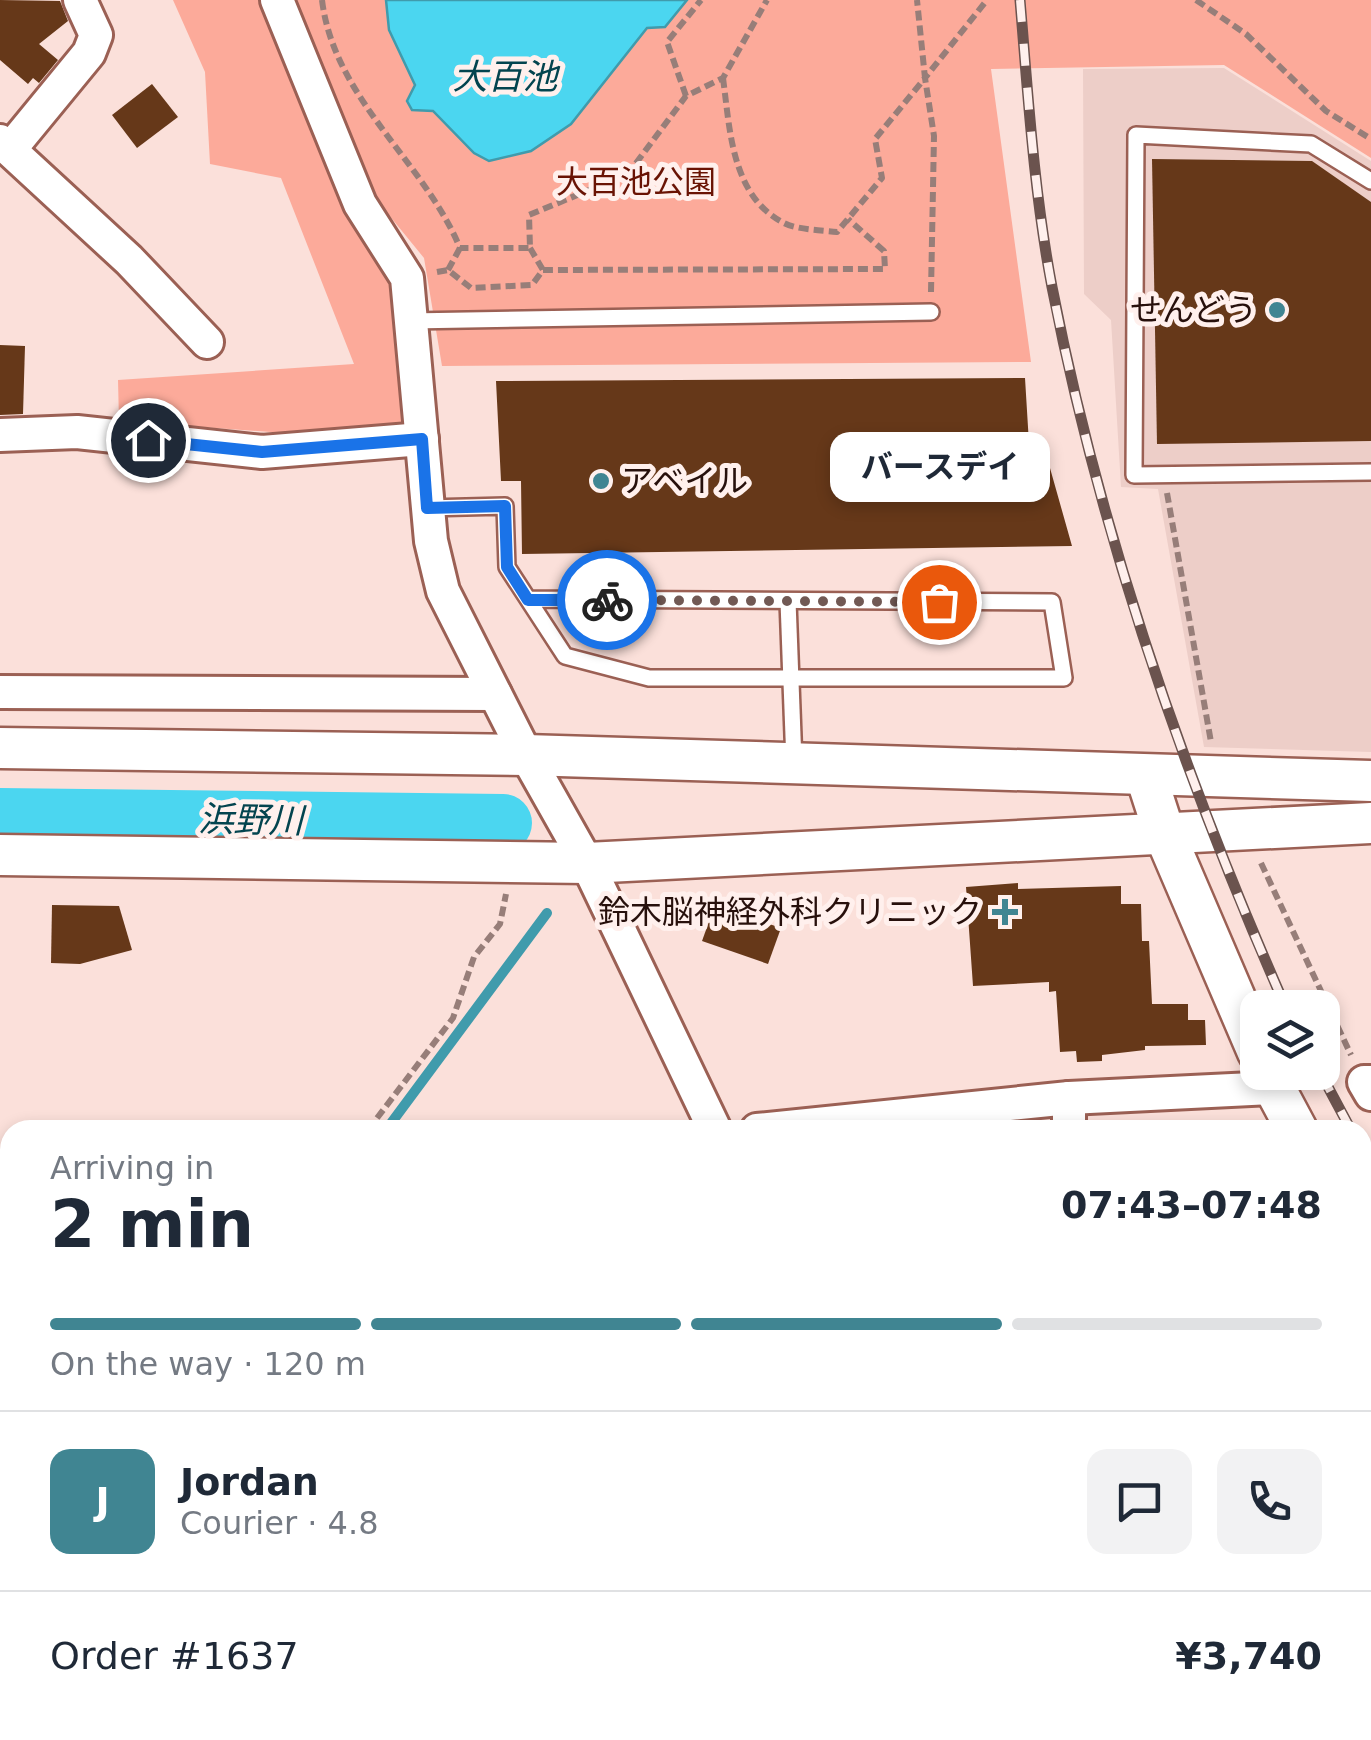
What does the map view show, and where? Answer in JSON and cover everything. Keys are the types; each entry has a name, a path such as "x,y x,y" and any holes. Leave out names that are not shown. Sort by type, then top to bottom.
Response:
{"street":[{"path":"80,0 96,35 89,54 6,144 129,260 207,342"},
{"path":"276,0 360,204 406,278 427,508 443,591 526,755 587,863 710,1120"},
{"path":"0,435 77,432 262,452 422,439"},
{"path":"0,692 494,694"},
{"path":"0,748 526,755 1371,781"},
{"path":"1146,776 1166,836 1240,1010"},
{"path":"0,855 587,863 1371,824"},
{"path":"952,1120 1069,1114 1240,1077"},
{"path":"1276,1090 1292,1120"}],"lane":[{"path":"1371,181 1312,144 1136,135 1134,475 1371,472"},
{"path":"410,321 931,312"},
{"path":"427,508 505,506 507,567 528,600 565,656 649,678 1064,678 1052,602 528,600"},
{"path":"788,601 794,762"}],"path":[{"path":"322,0 324,19 358,97 445,212 460,248"},
{"path":"686,96 667,42 701,0"},
{"path":"543,270 530,248 529,214 628,174 686,96 723,78 767,0"},
{"path":"916,0 934,136 931,312"},
{"path":"723,78 735,160 756,201 786,224 838,232 882,178 875,138 987,0"},
{"path":"1196,0 1246,34 1326,110 1371,139"},
{"path":"543,270 885,269 884,251 848,219"},
{"path":"448,270 460,248"},
{"path":"460,248 530,248"},
{"path":"406,278 448,270 471,288 532,285 543,270"},
{"path":"1168,474 1167,506 1218,778"},
{"path":"1246,830 1369,1086"},
{"path":"376,1120 453,1018 474,957 500,924 511,863"}],"shaded area":[{"path":"1224,68 1371,161 1371,752 1204,747 1158,489 1121,487 1111,320 1084,294 1083,69"}],"green space":[{"name":"大百池公園","path":"173,0 1371,0 1371,158 1224,65 991,69 1031,362 442,366 424,258 375,198 400,281 410,422 284,433 119,421 118,380 354,364 281,178 210,164 205,72"}],"water":[{"name":"大百池","path":"386,0 687,0 665,27 647,28 571,124 531,151 489,161 474,153 433,111 412,110 407,101 415,85 389,30"}],"building":[{"path":"0,0 60,1 68,21 39,44 58,60 39,83 33,78 28,84 0,60"},
{"path":"152,84 178,117 137,148 112,115"},
{"path":"1152,159 1312,161 1371,202 1371,441 1157,444"},
{"path":"0,345 25,346 23,414 0,415"},
{"path":"1025,378 1030,460 1048,461 1072,546 522,554 521,481 501,481 496,381"},
{"path":"1018,883 1018,889 1121,886 1121,904 1141,904 1142,941 1149,941 1152,1004 1188,1004 1188,1020 1205,1020 1206,1045 1145,1046 1145,1050 1102,1055 1102,1061 1077,1062 1076,1051 1060,1052 1056,991 1049,992 1049,982 973,986 966,887"},
{"path":"52,905 119,906 132,950 80,964 51,963"},
{"path":"715,905 781,928 768,964 702,941"}],"waterway":[{"name":"浜野川","path":"0,817 503,823"},
{"path":"393,1120 547,913"}],"railway":[{"path":"1020,0 1046,252 1094,471 1180,743 1278,990"},
{"path":"1330,1090 1346,1120"}],"way so far":[{"path":"607,600 939,602"}],"place":[{"name":"せんどう","path":"1277,310"},
{"name":"アベイル","path":"601,481"},
{"name":"バースデイ","path":"939,602"},
{"name":"鈴木脳神経外科クリニック","path":"1005,912"}],"route":[{"path":"148,440 262,452 422,439 427,508 505,506 507,567 528,600 607,600"}]}
